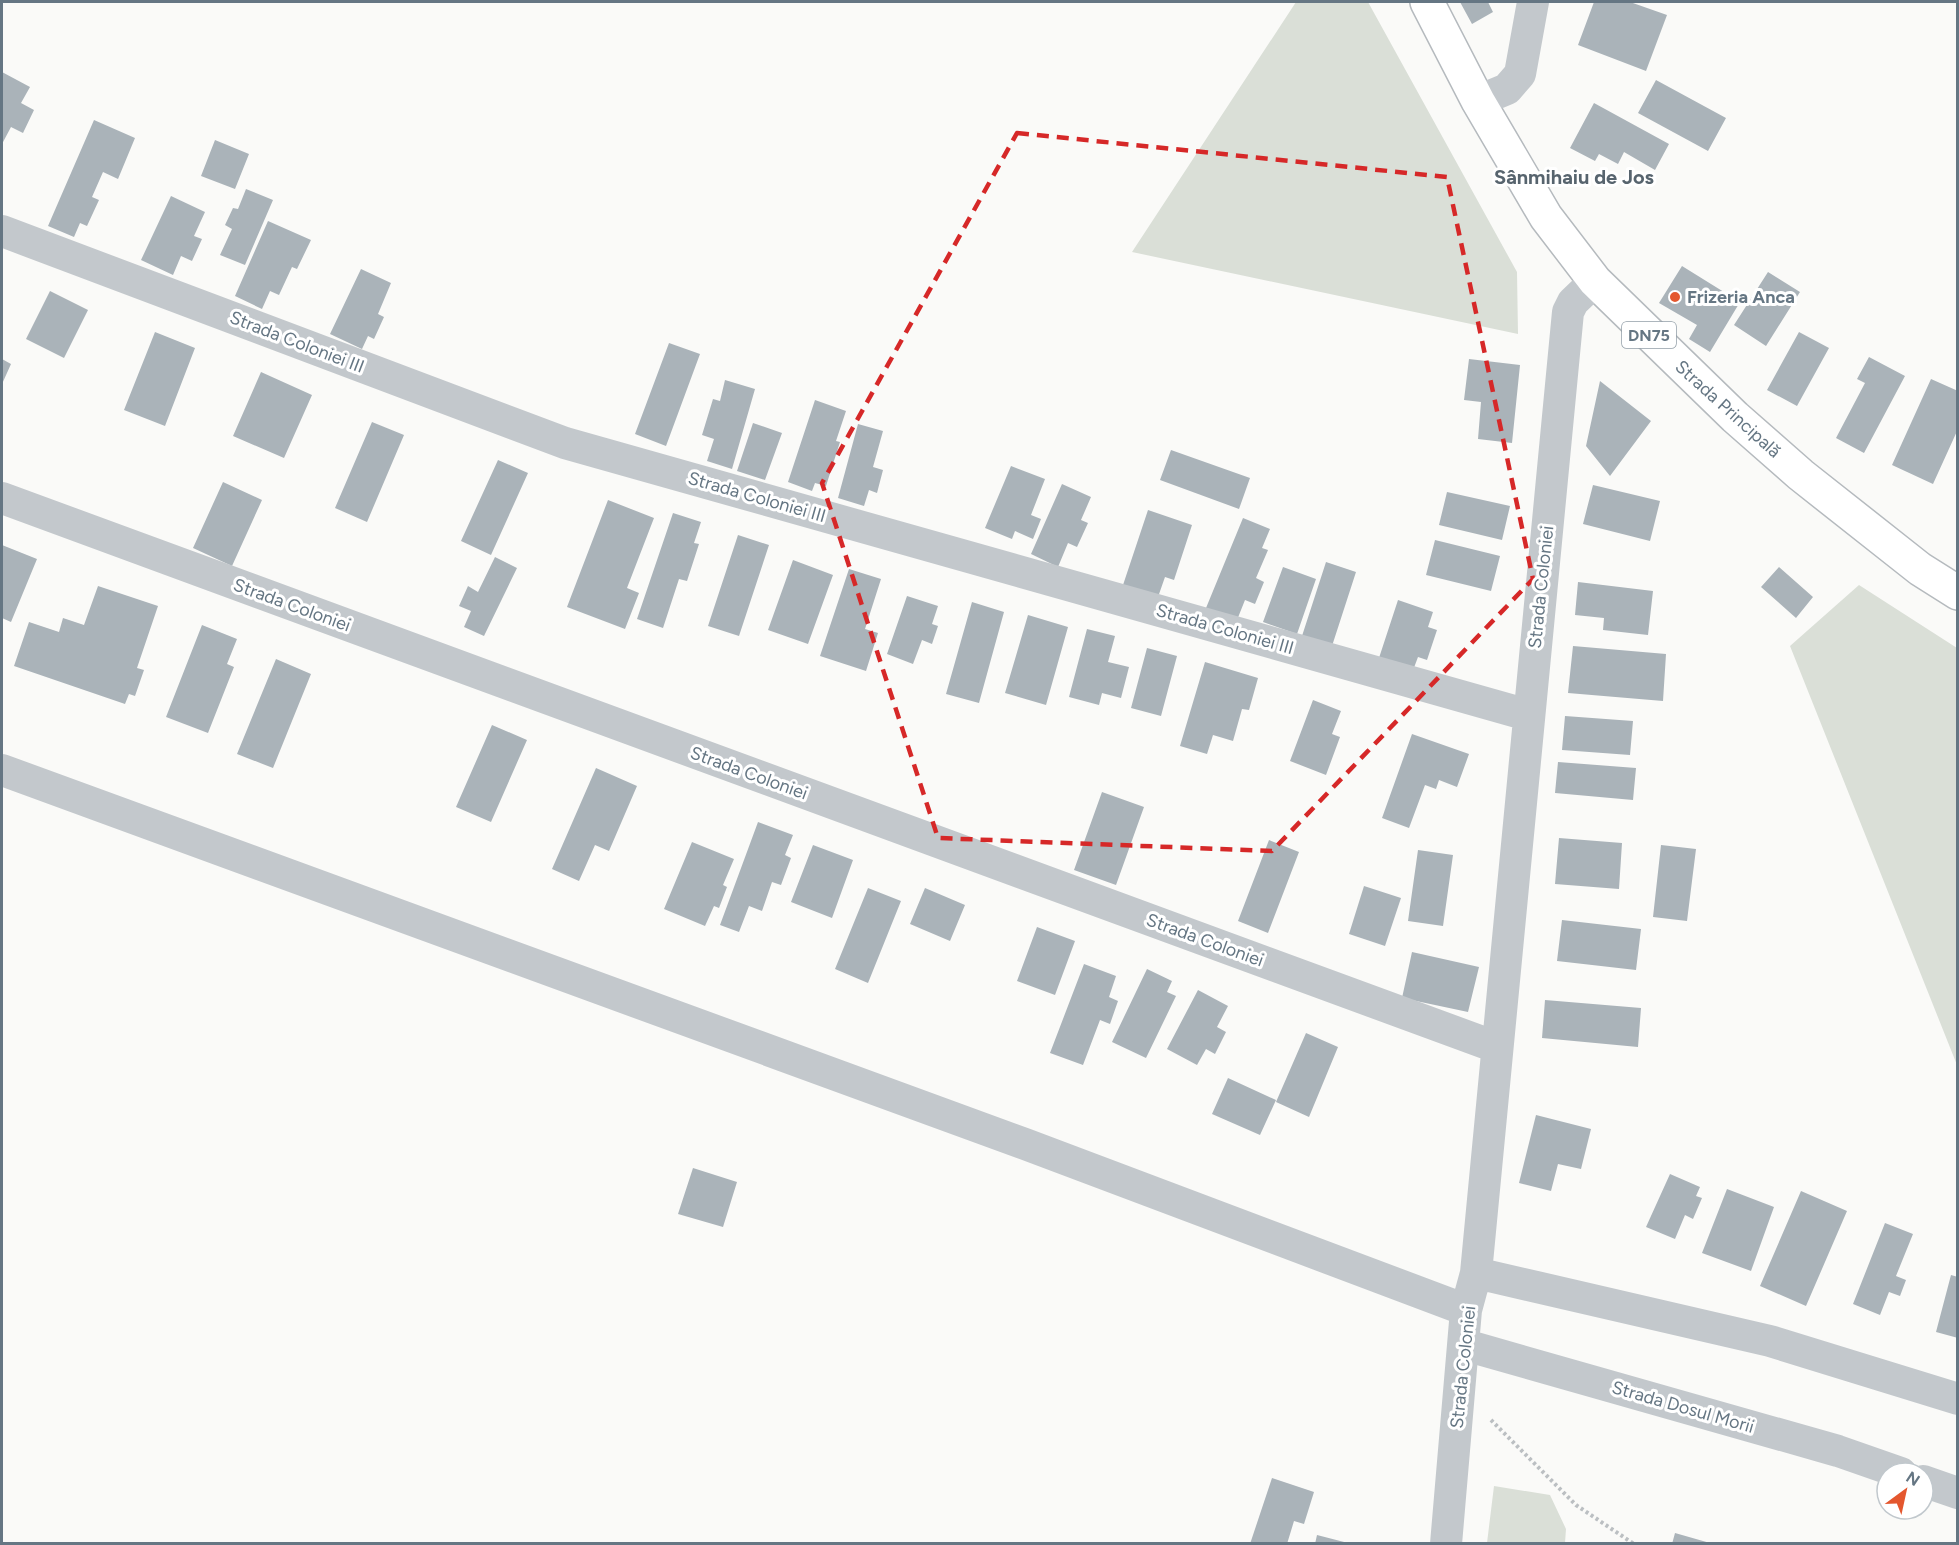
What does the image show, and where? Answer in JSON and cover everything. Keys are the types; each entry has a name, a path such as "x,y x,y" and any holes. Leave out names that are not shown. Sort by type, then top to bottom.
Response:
{"main road":[{"name":"Strada Principală","path":"1427,2 1479,101 1546,217 1595,281 1679,365 1785,460 1920,569 1958,593"}],"street":[{"path":"1479,101 1507,89 1520,74 1533,2"},
{"name":"Strada Coloniei III","path":"2,231 565,442 1528,715"},
{"name":"Strada Coloniei","path":"1446,1544 1465,1345 1466,1310 1476,1273 1568,312 1573,302 1595,281"},
{"name":"Strada Coloniei","path":"2,498 1496,1047"},
{"path":"2,770 1014,1140 1466,1310"},
{"path":"1476,1273 1770,1341 1958,1399"},
{"name":"Strada Dosul Morii","path":"1465,1345 1838,1451 1875,1464"},
{"path":"1935,1485 1958,1493"}],"path":[{"path":"1460,1390 1576,1505 1634,1544"}],"highlighted area":[{"path":"1017,133 1447,177 1533,579 1272,851 938,838 822,483"}],"shaded area":[{"path":"1296,2 1368,2 1517,272 1518,334 1132,252"},
{"path":"1859,585 1957,648 1957,1065 1790,646"},
{"path":"1494,1486 1550,1495 1566,1529 1565,1543 1487,1543"}],"building":[{"path":"1460,2 1488,2 1493,12 1472,24"},
{"path":"1594,2 1630,2 1667,15 1646,71 1578,45"},
{"path":"2,72 30,87 21,103 34,110 23,133 11,127 2,144"},
{"path":"1656,80 1726,118 1708,151 1638,113"},
{"path":"1594,103 1669,144 1655,170 1624,152 1618,164 1599,154 1595,161 1570,148"},
{"path":"94,120 135,138 118,179 103,172 92,197 99,200 87,226 80,223 74,237 48,226"},
{"path":"215,140 249,154 235,189 201,176"},
{"path":"246,189 273,200 245,265 220,255 232,229 225,225 233,208 238,209"},
{"path":"171,196 205,212 194,236 202,239 192,261 181,256 173,275 141,260"},
{"path":"268,221 311,240 297,269 292,267 279,295 270,291 262,309 235,296"},
{"path":"1682,266 1740,302 1710,352 1689,339 1697,325 1659,303"},
{"path":"361,269 391,283 378,314 384,317 374,339 368,336 362,349 330,334"},
{"path":"1768,272 1800,292 1766,346 1734,325"},
{"path":"50,291 88,310 64,358 26,339"},
{"path":"155,332 195,348 165,426 124,410"},
{"path":"1799,332 1829,348 1797,406 1767,390"},
{"path":"669,343 700,354 666,446 635,434"},
{"path":"1869,357 1905,376 1864,453 1836,438 1865,383 1857,379"},
{"path":"2,359 11,364 2,384"},
{"path":"1469,359 1520,365 1512,443 1478,439 1481,402 1464,400"},
{"path":"261,372 312,395 284,458 233,436"},
{"path":"1931,379 1958,391 1958,429 1933,484 1892,465"},
{"path":"725,380 755,389 732,469 707,461 714,439 702,435 713,399 720,401"},
{"path":"1600,381 1651,421 1610,476 1586,446"},
{"path":"815,400 846,411 836,441 840,442 826,486 815,483 812,491 788,482"},
{"path":"372,422 404,435 367,522 335,508"},
{"path":"753,423 782,433 765,480 737,471"},
{"path":"858,424 883,431 873,467 883,470 877,493 869,490 864,506 838,498"},
{"path":"1171,450 1250,478 1239,509 1160,480"},
{"path":"498,460 528,473 491,555 461,541"},
{"path":"1011,466 1045,479 1031,515 1041,519 1033,539 1015,531 1012,539 985,528"},
{"path":"223,482 262,500 232,566 193,548"},
{"path":"1062,484 1091,497 1081,520 1088,523 1077,547 1068,543 1058,567 1031,554"},
{"path":"1593,485 1660,501 1650,541 1583,524"},
{"path":"1447,492 1510,506 1502,540 1439,525"},
{"path":"608,500 654,518 627,588 639,593 625,629 567,607"},
{"path":"1148,510 1192,525 1174,580 1165,577 1158,597 1123,585"},
{"path":"673,513 701,522 694,543 699,544 687,581 679,579 663,628 637,619"},
{"path":"1243,518 1270,529 1262,548 1268,550 1256,578 1264,582 1255,604 1245,600 1237,620 1206,608"},
{"path":"738,535 769,545 739,636 708,626"},
{"path":"1435,540 1500,556 1491,591 1426,575"},
{"path":"2,545 37,559 11,622 2,618"},
{"path":"495,557 517,568 484,636 464,627 471,611 459,606 468,586 478,592"},
{"path":"793,560 833,575 808,644 768,630"},
{"path":"1326,562 1356,572 1332,646 1302,636"},
{"path":"1283,567 1316,579 1297,634 1263,622"},
{"path":"1779,567 1813,597 1796,618 1761,587"},
{"path":"849,569 881,579 865,629 878,633 866,671 820,656"},
{"path":"1578,582 1653,591 1648,635 1603,630 1604,618 1575,615"},
{"path":"98,586 158,606 137,668 144,670 135,696 129,694 125,704 14,666 29,622 59,632 63,618 84,625"},
{"path":"907,596 938,606 932,624 938,626 932,644 922,640 913,664 887,654"},
{"path":"1398,600 1433,612 1428,627 1437,630 1427,660 1418,657 1412,673 1378,661"},
{"path":"972,602 1004,612 979,703 946,694"},
{"path":"1028,615 1068,627 1046,705 1005,693"},
{"path":"202,625 237,639 227,664 234,667 208,733 166,717"},
{"path":"1087,629 1115,636 1108,662 1129,667 1121,698 1102,693 1099,705 1069,697"},
{"path":"1573,646 1666,654 1663,701 1568,693"},
{"path":"1147,648 1177,656 1161,716 1131,708"},
{"path":"276,659 311,674 273,768 237,754"},
{"path":"1205,662 1258,678 1249,710 1242,709 1233,741 1213,735 1207,754 1180,746"},
{"path":"1313,700 1341,711 1332,734 1340,737 1326,775 1290,761"},
{"path":"1565,716 1633,721 1630,755 1562,750"},
{"path":"492,725 527,740 491,822 456,807"},
{"path":"1412,734 1469,754 1457,787 1439,780 1436,789 1425,785 1409,828 1382,818"},
{"path":"1558,762 1636,768 1633,800 1555,793"},
{"path":"596,768 637,786 609,851 595,845 579,881 552,869"},
{"path":"1102,792 1144,807 1116,885 1074,870"},
{"path":"758,822 793,835 785,855 791,858 781,885 772,882 762,911 749,906 739,932 720,925"},
{"path":"1559,838 1622,843 1619,889 1555,884"},
{"path":"1269,840 1299,852 1268,933 1238,921"},
{"path":"692,842 734,859 723,885 727,887 719,908 714,906 705,926 664,909"},
{"path":"813,845 853,860 832,918 791,902"},
{"path":"1661,845 1696,849 1687,921 1653,917"},
{"path":"1418,850 1453,855 1443,926 1408,921"},
{"path":"1364,886 1401,898 1385,946 1349,934"},
{"path":"868,888 901,901 868,983 835,969"},
{"path":"925,888 965,905 950,941 910,924"},
{"path":"1562,920 1641,929 1636,970 1557,961"},
{"path":"1037,927 1075,941 1055,995 1017,981"},
{"path":"1412,952 1479,967 1468,1012 1402,998"},
{"path":"1084,964 1116,976 1109,997 1118,1001 1110,1024 1100,1020 1083,1065 1050,1053"},
{"path":"1147,969 1172,981 1167,992 1176,996 1146,1058 1112,1042"},
{"path":"1198,990 1228,1006 1217,1027 1226,1032 1215,1054 1206,1049 1197,1065 1167,1049"},
{"path":"1545,1000 1641,1008 1638,1047 1542,1038"},
{"path":"1306,1033 1338,1047 1309,1117 1276,1102"},
{"path":"1228,1078 1276,1100 1260,1135 1212,1114"},
{"path":"1536,1115 1591,1129 1581,1169 1558,1164 1551,1191 1519,1183"},
{"path":"693,1168 737,1182 723,1227 678,1214"},
{"path":"1670,1174 1700,1187 1696,1196 1702,1198 1693,1219 1685,1215 1675,1239 1646,1227"},
{"path":"1727,1189 1774,1207 1751,1271 1702,1253"},
{"path":"1801,1191 1847,1211 1806,1306 1760,1286"},
{"path":"1885,1223 1913,1234 1896,1276 1906,1280 1900,1296 1889,1292 1880,1315 1853,1304"},
{"path":"1951,1275 1958,1277 1958,1338 1936,1332"},
{"path":"1272,1478 1314,1492 1304,1524 1294,1521 1287,1544 1250,1544"},
{"path":"1675,1533 1710,1543 1710,1544 1672,1544"},
{"path":"1317,1535 1348,1543 1348,1544 1315,1544"}],"place":[{"name":"Frizeria Anca","path":"1675,297"}],"district":[{"name":"Sânmihaiu de Jos","path":"1574,177"}]}
